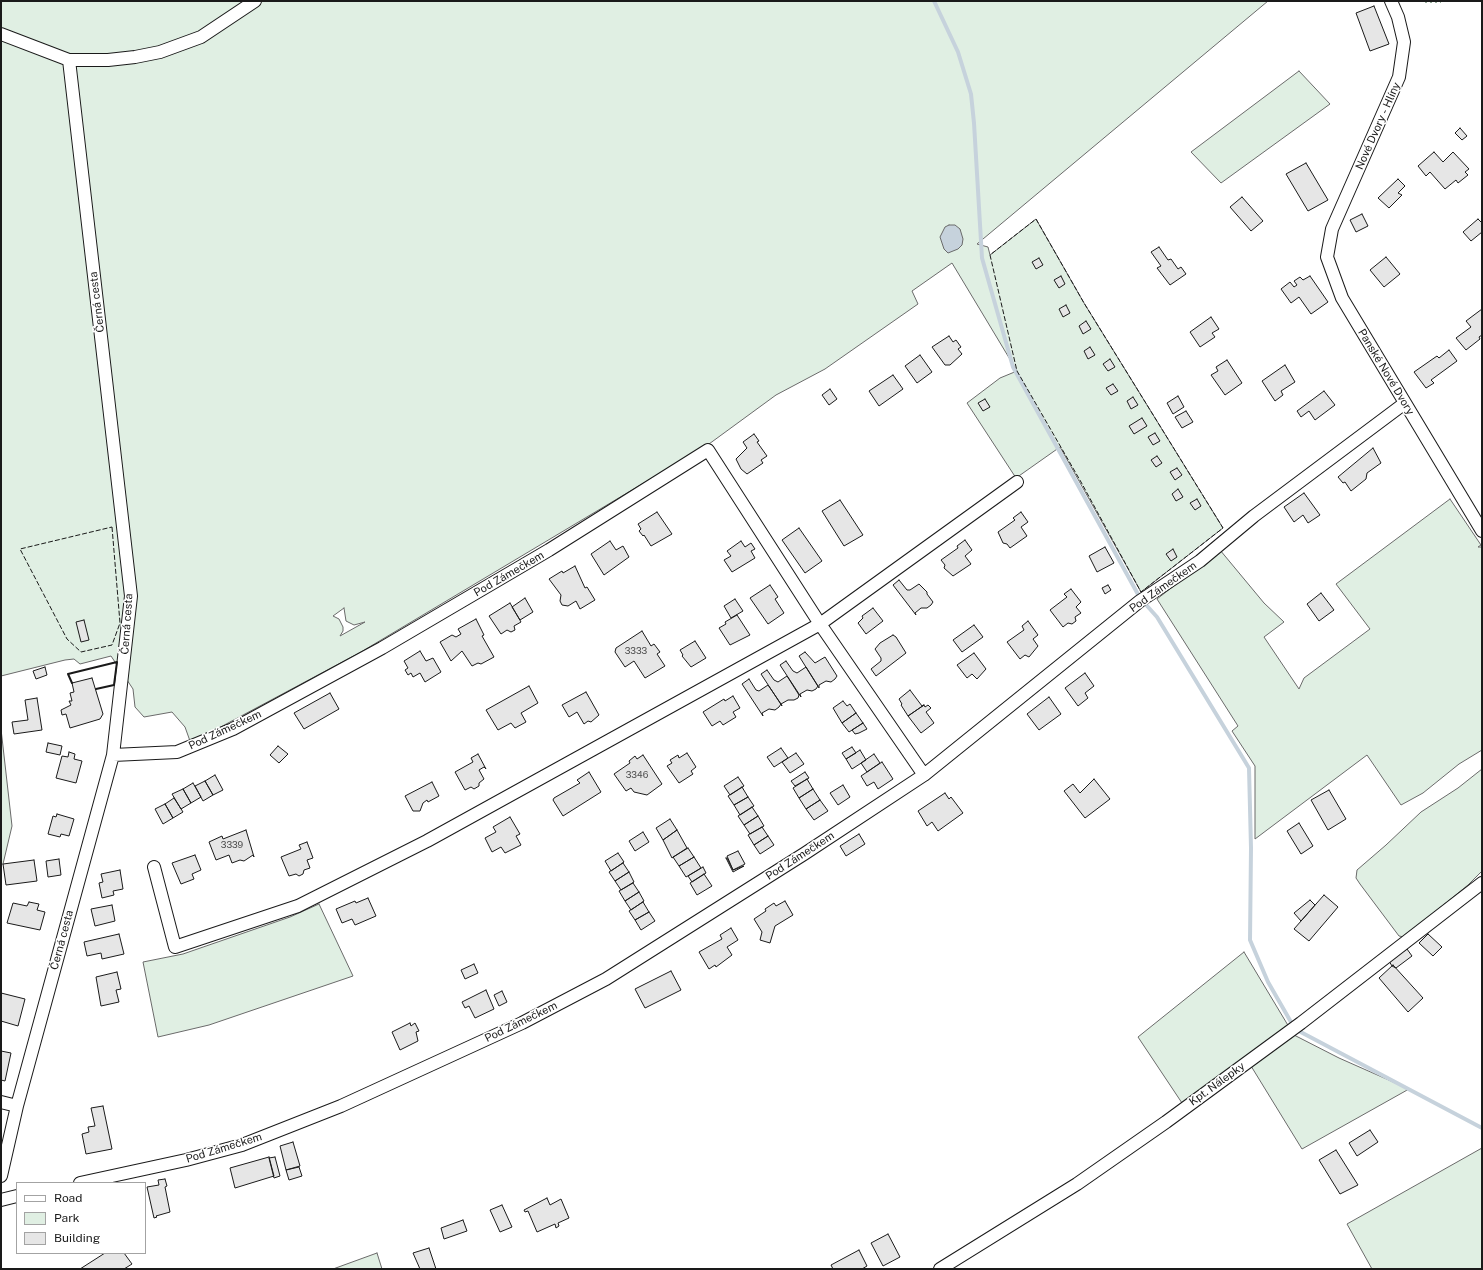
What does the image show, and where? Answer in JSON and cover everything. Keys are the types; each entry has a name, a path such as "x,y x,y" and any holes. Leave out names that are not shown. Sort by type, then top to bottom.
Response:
{"street":[{"path":"1,34 70,60 108,60 160,52 200,37 255,1"},
{"name":"Nové Dvory - Hlíny","path":"1344,203 1399,77 1404,42 1398,17 1391,1"},
{"name":"Černá cesta","path":"1,1176 17,1106 113,754 131,596 70,60"},
{"name":"Panské Nové Dvory","path":"1344,203 1332,229 1327,258 1342,298 1482,531"},
{"name":"Pod Zámečkem","path":"85,1182 186,1160 242,1145 341,1106 522,1023 606,979 684,931 924,775 1142,600 1200,561 1254,516 1405,403"},
{"name":"Pod Zámečkem","path":"113,754 177,752 233,728 382,648 549,550 708,450 820,624 924,775"},
{"path":"154,867 175,947 298,906 427,840 820,624 1017,482"},
{"name":"Kpt. Nálepky","path":"940,1269 1078,1184 1296,1026 1482,883"},
{"path":"1,1102 17,1106"},
{"path":"1,1200 16,1196"}],"green space":[{"path":"1,1 1268,1 977,244 988,247 990,255 1036,219 1084,303 1223,528 1141,592 1060,447 1016,478 967,403 1000,378 1017,371 952,263 912,291 918,304 825,369 776,395 709,444 361,652 215,730 190,741 185,727 172,712 144,717 135,707 133,689 111,656 80,664 74,659 65,660 1,676","holes":["344,608 346,621 354,625 365,622 340,636 343,631 343,627 339,619 333,616"]},
{"path":"1299,71 1330,104 1221,183 1191,152"},
{"path":"1450,499 1481,545 1478,547 1482,547 1482,750 1459,764 1423,793 1401,805 1367,755 1255,839 1255,766 1232,731 1238,726 1157,599 1220,550 1264,603 1284,622 1264,637 1299,689 1304,678 1370,629 1336,584"},
{"path":"1,729 12,826 3,864 1,864"},
{"path":"1482,769 1482,871 1468,885 1404,937 1399,936 1356,878 1357,870 1421,812 1458,788"},
{"path":"319,904 353,976 209,1025 158,1037 143,962 183,954 290,917"},
{"path":"1244,952 1289,1027 1182,1103 1138,1037"},
{"path":"1294,1035 1339,1058 1409,1089 1302,1149 1251,1066"},
{"path":"1482,1148 1482,1269 1372,1269 1347,1224"},
{"path":"377,1253 382,1269 333,1269"}],"shaded area":[{"path":"955,225 960,229 963,239 962,245 958,249 948,253 944,249 940,237 945,227"}],"building":[{"path":"1374,6 1389,44 1370,51 1356,13"},
{"path":"1460,128 1467,136 1462,140 1455,133"},
{"path":"1434,152 1443,162 1453,152 1469,169 1465,172 1468,175 1458,183 1456,180 1445,189 1430,172 1426,176 1418,166"},
{"path":"1306,163 1328,200 1308,211 1286,174"},
{"path":"1398,179 1405,186 1398,193 1402,195 1389,208 1378,198"},
{"path":"1242,197 1263,221 1251,231 1230,207"},
{"path":"1362,214 1368,226 1356,232 1350,220"},
{"path":"1478,219 1482,223 1482,232 1471,241 1463,232"},
{"path":"1159,247 1168,260 1171,259 1178,269 1181,267 1186,274 1170,285 1157,268 1161,266 1151,252"},
{"path":"1386,257 1400,274 1384,287 1370,270"},
{"path":"1039,258 1043,265 1036,269 1032,262"},
{"path":"1061,276 1065,284 1059,288 1054,280"},
{"path":"1310,276 1328,302 1311,314 1299,297 1291,303 1281,289 1290,282 1294,287 1297,285 1294,281 1300,277 1303,280"},
{"path":"1066,305 1070,313 1063,317 1059,309"},
{"path":"1482,309 1482,335 1479,337 1480,339 1466,350 1456,338 1471,327 1466,321"},
{"path":"1211,317 1219,329 1212,333 1215,337 1200,347 1190,332"},
{"path":"1086,321 1091,329 1083,334 1079,326"},
{"path":"949,336 953,342 956,340 961,347 958,349 962,354 950,365 945,365 932,347"},
{"path":"1090,347 1095,355 1088,359 1084,351"},
{"path":"1449,350 1457,361 1431,380 1434,383 1426,388 1414,372 1437,356 1439,358"},
{"path":"920,355 932,372 917,383 905,366"},
{"path":"1110,359 1115,367 1108,371 1103,364"},
{"path":"1227,360 1242,383 1225,395 1211,375 1218,371 1216,367"},
{"path":"1285,365 1295,382 1281,391 1283,395 1275,401 1262,381"},
{"path":"893,375 903,389 879,406 869,391"},
{"path":"1113,384 1118,391 1111,395 1106,388"},
{"path":"830,389 837,399 829,405 822,395"},
{"path":"1324,391 1335,405 1315,420 1309,411 1301,417 1297,411"},
{"path":"1178,396 1184,407 1173,414 1167,403"},
{"path":"1133,397 1138,405 1131,409 1127,401"},
{"path":"985,399 990,407 983,411 978,403"},
{"path":"1186,411 1193,422 1182,428 1175,417"},
{"path":"1142,418 1147,426 1134,434 1129,426"},
{"path":"1155,433 1160,441 1153,445 1148,437"},
{"path":"754,434 759,441 757,442 767,456 761,460 763,463 747,474 741,469 736,459 747,448 743,442"},
{"path":"1373,448 1381,463 1367,473 1366,479 1351,491 1345,482 1343,483 1338,477"},
{"path":"1157,456 1162,463 1156,467 1151,460"},
{"path":"1177,468 1182,475 1175,480 1170,472"},
{"path":"1178,489 1183,497 1176,501 1172,494"},
{"path":"1304,493 1320,515 1308,523 1303,515 1294,522 1284,507"},
{"path":"1197,499 1201,506 1195,510 1190,503"},
{"path":"840,500 863,535 844,546 822,511"},
{"path":"657,512 672,534 651,546 644,535 643,536 639,531 641,529 638,524"},
{"path":"1021,512 1028,522 1021,527 1027,536 1010,548 1007,544 1003,543 998,532 1015,520 1013,518"},
{"path":"799,528 822,561 805,573 782,540"},
{"path":"965,540 972,550 965,556 971,564 953,576 944,568 945,565 941,560 958,548 957,546"},
{"path":"610,541 616,550 623,546 629,557 604,575 591,554"},
{"path":"741,541 745,547 751,543 755,549 751,551 755,558 732,572 724,560 731,556 727,551"},
{"path":"1105,547 1114,563 1097,572 1089,556"},
{"path":"1173,549 1177,557 1171,561 1166,554"},
{"path":"575,566 585,588 587,587 595,600 580,609 576,601 568,606 562,605 560,601 561,595 549,579 562,571 563,573"},
{"path":"899,580 907,590 910,590 919,584 927,592 933,602 931,605 927,608 921,608 915,613 916,615 893,585"},
{"path":"770,585 778,597 775,599 784,613 768,624 750,598"},
{"path":"1108,585 1111,590 1105,594 1102,588"},
{"path":"1071,589 1081,602 1076,607 1081,613 1075,617 1076,621 1072,624 1068,623 1063,627 1050,610 1067,597 1064,594"},
{"path":"1321,593 1334,610 1319,621 1307,604"},
{"path":"525,598 533,612 520,620 512,607"},
{"path":"735,599 743,611 731,618 724,606"},
{"path":"510,603 521,622 514,626 515,630 511,632 507,630 501,634 489,616"},
{"path":"873,608 883,621 866,634 858,623 863,618 862,616"},
{"path":"737,615 750,635 730,645 719,628 726,624 725,622"},
{"path":"476,619 484,635 482,636 494,657 481,664 478,663 472,666 462,651 451,661 440,642 452,635 456,637 461,634 458,629"},
{"path":"84,620 89,640 81,642 76,622"},
{"path":"1028,621 1038,635 1033,639 1038,646 1029,657 1025,655 1020,659 1007,642 1024,630 1022,626"},
{"path":"974,625 983,637 962,652 953,640"},
{"path":"642,631 651,646 654,644 660,652 657,654 665,666 645,678 634,661 625,667 615,652 616,648"},
{"path":"893,635 896,637 906,653 876,676 871,669 881,661 881,658 875,649 880,643"},
{"path":"695,641 706,658 691,667 682,656 683,655 680,650"},
{"path":"420,651 426,661 433,658 441,672 425,682 420,673 413,677 411,673 408,675 405,670 408,668 404,661"},
{"path":"805,652 815,663 825,657 837,676 835,679 831,682 826,681 819,685 819,688 799,656"},
{"path":"974,653 986,669 977,679 972,674 967,678 957,665"},
{"path":"786,661 793,671 797,673 806,667 818,686 816,689 812,691 807,690 800,694 801,697 780,665"},
{"path":"45,667 47,675 36,679 33,671"},
{"path":"767,670 774,680 778,682 787,676 799,695 798,698 788,700 781,704 782,706 761,674"},
{"path":"1085,673 1094,686 1085,693 1088,698 1078,706 1065,688"},
{"path":"92,678 103,714 100,719 70,728 66,714 62,715 61,710 71,705 69,701 72,701 70,693 74,692 72,683"},
{"path":"749,679 756,690 759,691 768,685 781,704 779,707 775,710 769,709 762,713 763,716 742,684"},
{"path":"529,686 538,703 521,713 526,722 515,728 511,723 498,730 486,710"},
{"path":"910,690 922,706 924,705 908,716 899,699"},
{"path":"586,692 599,715 591,722 588,721 584,724 577,712 569,717 562,705"},
{"path":"330,693 339,709 304,729 294,713"},
{"path":"733,696 740,708 733,712 736,717 723,725 720,721 712,726 703,712 724,699 725,701"},
{"path":"1049,697 1061,714 1039,730 1027,714"},
{"path":"37,698 42,730 14,734 12,722 28,720 25,700"},
{"path":"843,701 847,706 850,704 856,713 842,723 833,708"},
{"path":"924,705 925,707 928,705 931,708 926,712 934,723 921,733 908,716"},
{"path":"856,713 863,723 849,732 842,723"},
{"path":"863,723 867,729 855,734 852,730"},
{"path":"48,743 62,746 60,755 46,752"},
{"path":"278,746 288,754 279,763 270,755"},
{"path":"852,747 856,753 846,759 842,753"},
{"path":"781,748 788,758 774,767 767,757"},
{"path":"860,750 866,760 852,769 846,759"},
{"path":"69,752 75,754 74,759 82,761 76,783 56,778 62,756 68,757"},
{"path":"687,753 696,767 691,771 693,774 679,783 667,766 672,763 670,760 678,755 679,758"},
{"path":"796,753 804,764 790,773 782,762"},
{"path":"478,754 486,769 484,767 479,770 484,779 479,783 479,786 474,789 471,787 465,790 455,772 473,762 471,758"},
{"path":"874,754 880,763 867,772 861,763"},
{"path":"643,755 662,784 647,795 634,792 631,788 626,791 614,774 630,763 629,761 635,756 637,759"},
{"path":"882,762 893,779 878,789 874,782 867,786 861,776"},
{"path":"589,772 601,792 563,816 553,800 554,798 580,783 577,780"},
{"path":"805,772 809,778 795,786 791,781"},
{"path":"215,775 223,790 213,795 205,781"},
{"path":"738,777 744,786 730,795 724,786"},
{"path":"807,779 813,789 799,798 793,788"},
{"path":"1094,779 1110,799 1085,818 1064,791 1073,784 1080,793"},
{"path":"205,781 213,795 203,801 195,786"},
{"path":"432,782 439,796 423,803 420,811 413,811 405,796"},
{"path":"193,783 201,797 191,803 183,789"},
{"path":"843,785 850,797 838,805 830,793"},
{"path":"742,787 748,797 734,805 728,796"},
{"path":"183,789 191,803 181,809 172,794"},
{"path":"813,789 820,800 806,809 799,798"},
{"path":"1329,790 1346,819 1328,830 1311,800"},
{"path":"945,793 949,799 951,797 963,813 938,831 932,822 927,826 918,811"},
{"path":"748,797 754,806 740,815 734,805"},
{"path":"174,798 183,812 173,818 165,804"},
{"path":"820,800 828,811 814,820 806,809"},
{"path":"165,804 173,818 163,824 155,809"},
{"path":"752,807 758,816 744,825 738,816"},
{"path":"57,814 74,819 69,836 61,834 60,837 48,834 53,816 56,817"},
{"path":"758,816 764,826 750,834 744,825"},
{"path":"510,817 520,834 516,836 521,845 505,853 501,847 492,852 485,838 496,832 493,827"},
{"path":"670,819 677,830 663,840 656,828"},
{"path":"1299,823 1313,846 1301,854 1287,831"},
{"path":"762,827 768,836 754,845 748,835"},
{"path":"246,830 254,857 253,855 244,861 240,860 232,863 229,855 216,860 209,842 222,836 223,839"},
{"path":"677,830 687,848 672,858 663,840"},
{"path":"643,832 649,842 635,851 629,841"},
{"path":"859,834 865,844 846,856 840,846"},
{"path":"768,836 774,845 760,854 754,845"},
{"path":"307,842 313,858 307,860 310,868 304,870 303,874 299,876 296,874 289,876 281,857 301,849 299,845"},
{"path":"688,848 694,857 679,866 673,857"},
{"path":"738,851 745,864 733,870 727,856"},
{"path":"618,853 624,862 611,871 605,861"},
{"path":"195,855 201,870 192,874 194,879 181,884 172,863"},
{"path":"694,857 701,868 686,877 679,866"},
{"path":"726,858 733,870 744,866 733,872"},
{"path":"59,859 61,875 48,877 46,861"},
{"path":"34,860 37,881 6,885 3,864"},
{"path":"623,863 629,872 615,881 609,872"},
{"path":"703,867 706,873 692,882 688,876"},
{"path":"120,870 123,889 113,891 114,895 102,898 99,883 103,882 101,874"},
{"path":"629,872 634,882 621,890 615,881"},
{"path":"704,874 712,886 697,895 690,883"},
{"path":"633,883 639,892 625,901 619,891"},
{"path":"639,892 644,901 631,910 625,901"},
{"path":"1324,895 1338,907 1309,941 1294,929"},
{"path":"368,898 376,916 355,925 352,919 342,923 336,909 355,901 356,903"},
{"path":"1310,900 1315,905 1301,921 1294,913"},
{"path":"785,901 793,915 775,926 770,943 760,940 762,932 754,919 766,911 765,909 774,903 776,906"},
{"path":"29,902 39,904 37,910 45,912 40,930 7,923 13,903 27,906"},
{"path":"643,902 649,912 635,920 629,911"},
{"path":"112,905 115,921 95,926 91,909"},
{"path":"649,912 655,921 641,930 635,920"},
{"path":"731,928 738,940 727,947 732,955 716,967 715,965 709,969 699,952 722,939 720,935"},
{"path":"119,934 124,954 102,959 101,953 87,956 84,942"},
{"path":"1428,934 1442,947 1433,956 1419,943"},
{"path":"1407,949 1412,956 1396,968 1392,966 1389,961"},
{"path":"474,964 478,973 465,979 461,970"},
{"path":"1393,965 1423,998 1408,1012 1379,978"},
{"path":"671,971 681,990 645,1008 635,989"},
{"path":"117,972 121,989 116,990 119,1002 101,1006 96,977"},
{"path":"486,990 494,1009 475,1018 469,1006 465,1008 462,1002"},
{"path":"502,991 507,1002 499,1006 494,995"},
{"path":"1,993 25,999 18,1026 1,1021"},
{"path":"410,1023 411,1026 415,1023 419,1031 416,1032 418,1041 400,1050 392,1032"},
{"path":"1,1051 11,1053 5,1081 1,1080"},
{"path":"103,1106 112,1149 86,1154 82,1134 89,1132 88,1127 95,1126 91,1108"},
{"path":"1370,1130 1378,1142 1357,1156 1349,1143"},
{"path":"293,1142 300,1166 286,1170 280,1146"},
{"path":"1336,1150 1358,1185 1340,1194 1319,1160"},
{"path":"269,1157 274,1176 235,1188 230,1168"},
{"path":"275,1157 280,1176 274,1178 269,1158"},
{"path":"299,1167 302,1176 289,1180 286,1170"},
{"path":"165,1179 170,1212 154,1218 147,1187 159,1185 158,1180"},
{"path":"547,1198 550,1205 561,1199 569,1218 558,1223 559,1226 556,1228 555,1224 537,1232 528,1211 525,1212 524,1210"},
{"path":"502,1205 512,1227 500,1232 490,1210"},
{"path":"463,1220 467,1231 444,1239 441,1228"},
{"path":"888,1234 900,1257 883,1266 871,1243"},
{"path":"429,1248 436,1269 420,1269 413,1253"},
{"path":"859,1250 867,1266 862,1269 833,1269 831,1265"},
{"path":"103,1254 125,1254 132,1264 124,1269 80,1269"}],"waterway":[{"path":"934,1 958,52 971,94 982,258 1013,367 1140,598 1157,617 1249,768 1251,848 1250,940 1268,982 1295,1029 1482,1128"}],"hedge":[{"path":"1425,1 1441,1"}],"fence":[{"path":"1036,219 1084,303 1223,528 1141,592 1081,482 1017,371 990,255 1036,219"},
{"path":"112,527 120,623 112,645 81,652 67,639 20,549 112,527"}],"wall":[{"path":"72,683 68,674 117,662 114,685 96,689"}]}
